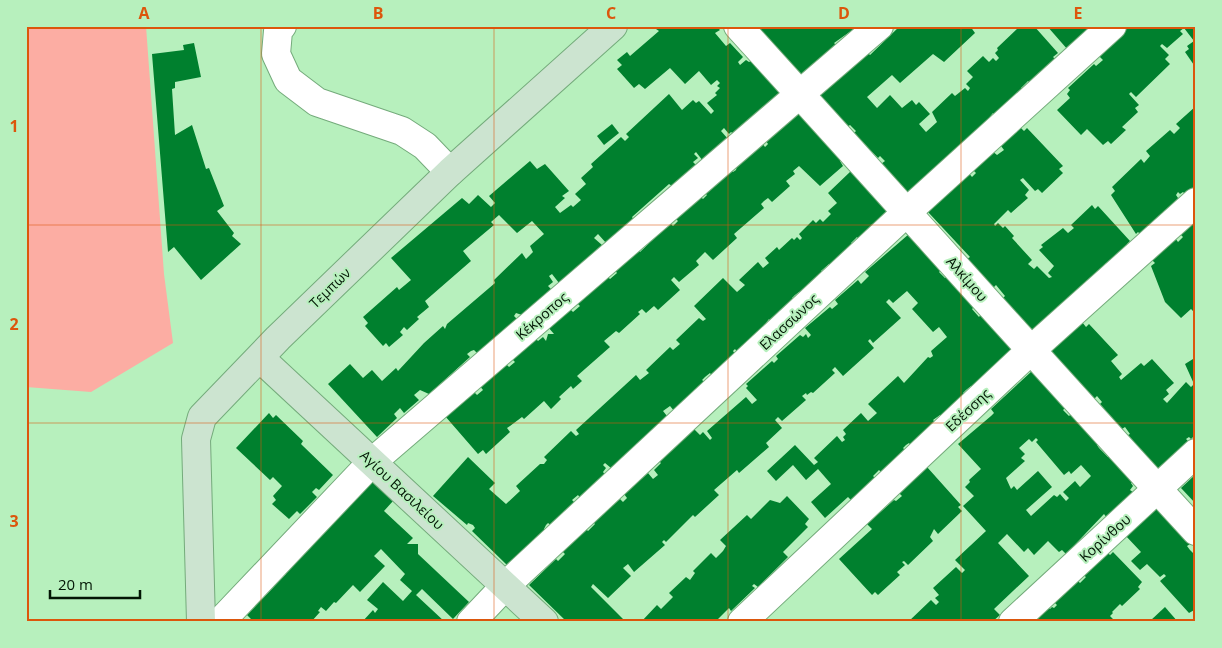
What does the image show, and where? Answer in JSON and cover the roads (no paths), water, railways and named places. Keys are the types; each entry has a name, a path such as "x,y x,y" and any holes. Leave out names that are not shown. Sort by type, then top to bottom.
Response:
{"street":[{"path":"282,26 278,31 276,54 288,80 317,102 402,131 425,146 450,172"},
{"name":"Τεμπών","path":"201,622 196,439 202,417 450,172 614,26"},
{"name":"Αλκίμου","path":"738,26 908,211 1030,352 1196,531"},
{"name":"Κέκροπος","path":"220,622 372,462 879,26"},
{"name":"Ελασσώνος","path":"471,622 505,586 908,211 1112,26"},
{"name":"Εδέσσης","path":"742,622 1030,352 1196,202"},
{"name":"Αγίου Βασιλείου","path":"260,358 544,622"},
{"name":"Κορίνθου","path":"1013,622 1196,454"}]}
